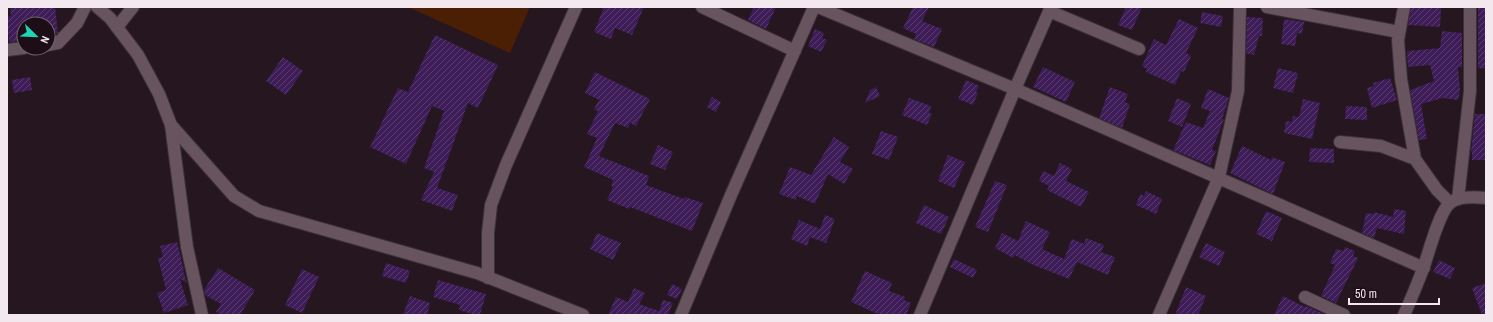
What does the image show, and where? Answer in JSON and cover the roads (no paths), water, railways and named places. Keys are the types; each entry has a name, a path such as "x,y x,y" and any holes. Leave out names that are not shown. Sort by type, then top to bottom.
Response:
{"street":[{"path":"56,43 77,23 85,7"},
{"path":"97,7 110,18 138,54 159,94 172,125 187,247 202,315"},
{"path":"117,27 133,7"},
{"path":"488,278 488,233 491,205 506,165 576,7"},
{"path":"681,315 734,188 814,7"},
{"path":"818,7 1015,88 1424,268"},
{"path":"1159,315 1219,177 1238,91 1240,7"},
{"path":"1267,7 1399,32"},
{"path":"1404,7 1398,40 1401,79 1415,159 1437,190 1454,201"},
{"path":"1454,201 1470,91 1470,7"},
{"path":"709,9 795,50"},
{"path":"920,315 1015,88 1050,9 1138,49"},
{"path":"172,125 234,196 258,211 477,273 584,315"},
{"path":"1340,142 1380,146 1415,159"},
{"path":"1404,315 1424,268 1435,233 1445,209 1454,201 1486,198"},
{"path":"1305,297 1344,315"}]}
